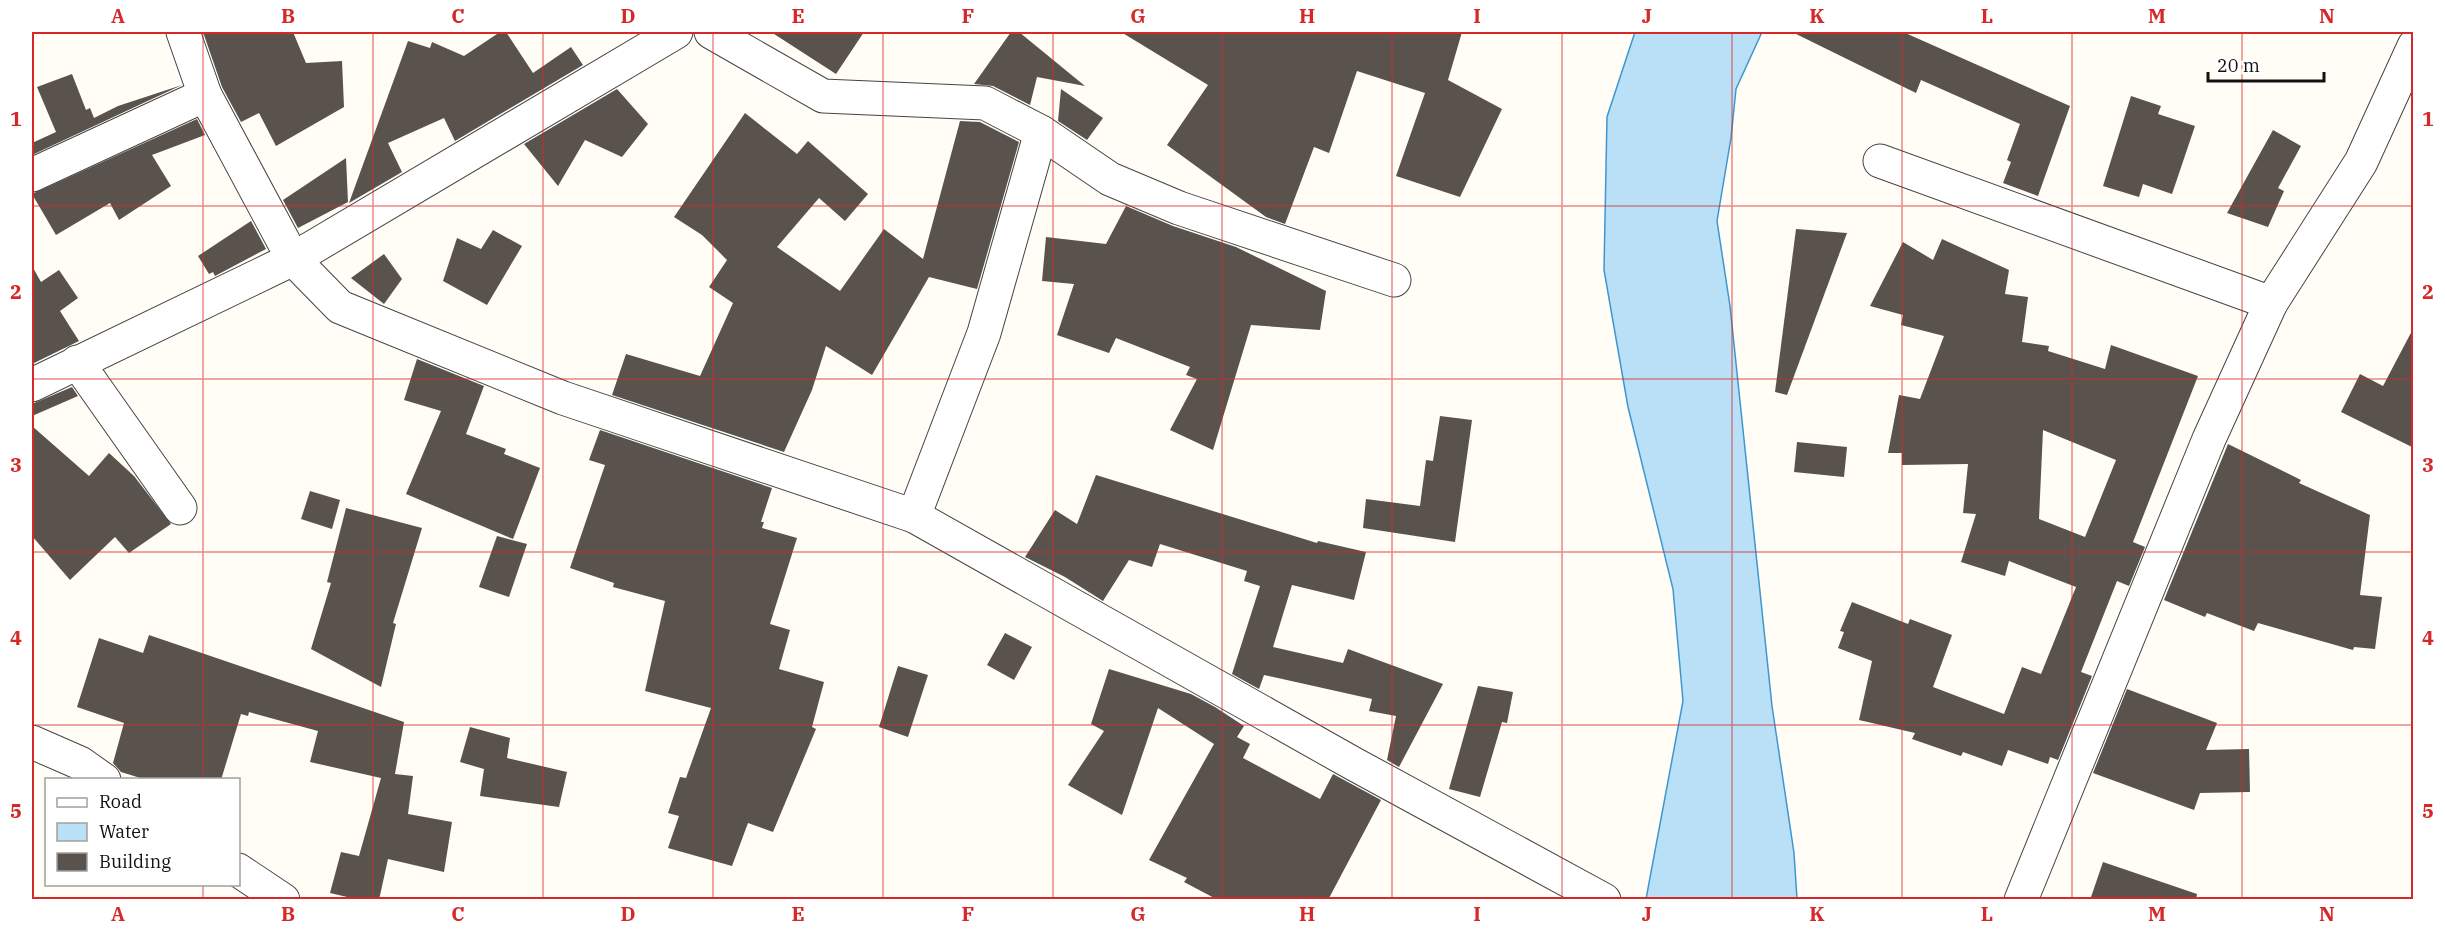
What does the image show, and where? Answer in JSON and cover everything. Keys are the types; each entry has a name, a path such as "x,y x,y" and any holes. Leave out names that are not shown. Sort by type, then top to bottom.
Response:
{"street":[{"path":"183,32 205,95 293,258 340,307 563,398 914,516 1354,764 1604,900"},
{"path":"32,385 293,258 676,32"},
{"path":"711,32 823,96 985,103 1041,132 1110,179 1169,204 1394,280"},
{"path":"2021,900 2209,439 2271,303 2361,162 2414,46"},
{"path":"32,175 205,95"},
{"path":"914,516 984,333 1041,132"},
{"path":"1880,161 2271,303"},
{"path":"77,362 180,508"},
{"path":"32,742 80,763 101,778"},
{"path":"240,871 283,900"}],"water":[{"path":"1635,32 1762,32 1736,89 1731,138 1717,221 1730,306 1772,706 1794,853 1797,899 1646,899 1683,701 1673,589 1628,407 1604,270 1607,117"}],"building":[{"path":"203,32 293,32 306,63 342,61 344,107 276,146 259,113 241,122 222,87"},
{"path":"500,32 506,32 533,73 571,47 583,65 455,141 444,118 388,143 402,172 349,203 408,41 430,48 432,42 464,56"},
{"path":"771,32 864,32 836,74"},
{"path":"1011,32 1019,32 1085,86 1037,77 1030,105 993,86 974,84"},
{"path":"1121,32 1462,32 1448,80 1502,109 1460,197 1396,176 1425,93 1357,71 1329,153 1314,147 1285,224 1266,217 1167,145 1208,85"},
{"path":"1792,32 1903,32 2070,106 2038,196 2003,183 2011,162 2007,160 2020,124 1921,80 1916,93"},
{"path":"72,74 86,110 90,108 94,118 118,106 182,85 32,155 32,143 56,132 37,87"},
{"path":"617,89 648,124 622,157 585,140 558,186 524,144"},
{"path":"1061,89 1103,118 1087,140 1058,121"},
{"path":"2131,96 2161,106 2158,114 2195,126 2172,194 2143,184 2139,197 2103,186"},
{"path":"745,113 797,154 808,141 868,194 845,221 819,198 777,247 840,291 884,229 923,259 960,121 980,122 1019,142 977,289 929,277 872,375 826,346 812,390 784,452 612,395 626,354 700,376 733,303 709,287 727,260 702,235 674,217"},
{"path":"197,119 205,135 152,155 171,186 119,220 110,203 56,235 32,194"},
{"path":"2273,130 2301,146 2278,188 2284,191 2268,227 2227,213"},
{"path":"346,158 348,202 298,228 283,200"},
{"path":"1126,206 1173,226 1236,247 1326,291 1320,330 1251,325 1213,450 1170,430 1197,379 1186,375 1190,367 1116,338 1109,353 1057,335 1074,284 1042,281 1046,237 1106,244"},
{"path":"251,221 266,249 215,276 213,272 209,274 198,256"},
{"path":"1796,229 1847,233 1787,395 1775,392"},
{"path":"493,230 522,246 487,305 443,281 457,238 481,249"},
{"path":"1942,239 2009,270 2005,294 2028,297 2022,342 2049,346 2048,351 2105,369 2111,345 2198,376 2133,542 2145,547 2129,586 2117,581 2081,672 2092,676 2058,760 2050,757 2048,764 2008,750 2002,766 1963,752 1961,756 1912,739 1915,733 1859,720 1872,661 1838,648 1844,632 1840,631 1852,602 1908,624 1910,619 1952,635 1933,687 2004,714 2022,667 2041,674 2076,587 2009,561 2005,576 1961,562 1976,514 1963,513 1968,464 1902,465 1902,453 1888,453 1899,395 1920,399 1944,336 1901,325 1903,315 1870,306 1903,242 1933,260","holes":["2043,430 2116,460 2085,537 2039,519"]},
{"path":"384,254 402,279 384,304 351,278"},
{"path":"32,266 41,282 59,270 78,298 60,311 79,341 32,364"},
{"path":"2414,327 2414,448 2341,412 2360,374 2383,386"},
{"path":"417,359 484,386 466,434 506,449 504,454 540,468 513,539 406,494 441,411 404,400"},
{"path":"72,387 78,396 32,416 32,404"},
{"path":"1440,416 1472,420 1455,542 1363,528 1366,499 1420,506 1426,460 1433,461"},
{"path":"32,426 89,476 109,453 134,476 171,524 129,553 115,537 70,580 32,536"},
{"path":"600,430 772,488 761,522 764,522 762,528 797,538 770,624 790,630 779,669 824,682 812,727 816,729 773,832 748,823 732,866 668,848 679,816 668,813 680,777 686,778 711,708 645,691 665,601 613,587 614,583 570,568 605,465 589,460"},
{"path":"1797,442 1847,447 1844,477 1794,472"},
{"path":"2228,444 2301,480 2299,483 2370,515 2360,595 2382,597 2375,649 2354,647 2353,650 2258,623 2254,631 2207,613 2205,617 2164,600"},
{"path":"1096,475 1317,543 1318,541 1366,552 1354,600 1292,585 1273,647 1343,663 1348,649 1443,684 1399,767 1387,760 1396,716 1369,711 1372,699 1264,675 1259,689 1232,674 1260,586 1244,581 1247,571 1160,544 1152,567 1129,560 1103,601 1065,577 1025,557 1055,510 1077,524"},
{"path":"310,491 340,500 332,529 301,519"},
{"path":"346,508 422,528 393,623 396,624 381,687 311,649 331,583 327,582"},
{"path":"497,536 527,544 509,597 479,587"},
{"path":"1005,633 1032,647 1014,680 987,665"},
{"path":"149,635 404,722 395,774 413,776 408,814 452,822 444,872 388,859 379,900 360,900 330,893 341,852 359,856 381,778 310,762 318,731 249,712 248,716 241,714 222,778 140,778 121,772 113,763 124,723 77,707 99,638 143,653"},
{"path":"898,666 928,675 908,737 879,727"},
{"path":"1109,669 1191,694 1215,707 1244,726 1237,737 1250,744 1243,758 1320,799 1333,774 1381,800 1328,900 1218,900 1184,882 1187,878 1149,860 1214,744 1158,708 1122,815 1068,785 1104,731 1091,724"},
{"path":"1478,686 1513,692 1507,723 1502,722 1480,797 1449,789"},
{"path":"2127,689 2217,723 2206,750 2249,749 2250,792 2200,793 2194,810 2093,773"},
{"path":"470,727 510,738 507,758 567,772 559,807 480,796 484,769 460,762"},
{"path":"2103,862 2197,894 2196,900 2090,900"}]}
